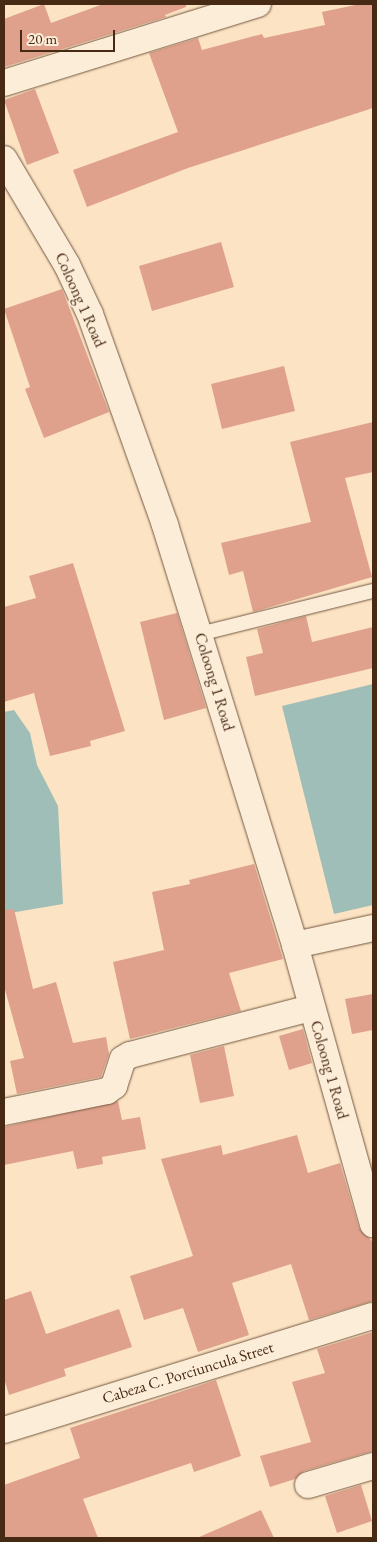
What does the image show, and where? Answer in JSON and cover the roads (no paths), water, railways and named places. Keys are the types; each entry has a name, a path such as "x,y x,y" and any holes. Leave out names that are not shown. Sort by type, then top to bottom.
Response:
{"street":[{"path":"4,82 258,4"},
{"name":"Coloong 1 Road","path":"4,159 67,265 90,314 165,525 295,945 311,1008 372,1213"},
{"path":"295,945 373,928"},
{"path":"4,1112 107,1091 114,1086 123,1059 130,1055 311,1008"},
{"name":"Cabeza C. Porciuncula Street","path":"4,1430 373,1316"},
{"path":"308,1485 373,1466"}],"lane":[{"path":"199,634 373,591"}],"water":[{"path":"373,684 373,905 334,914 282,706"},
{"path":"14,710 30,733 37,765 58,806 63,904 4,914 4,712"}]}
